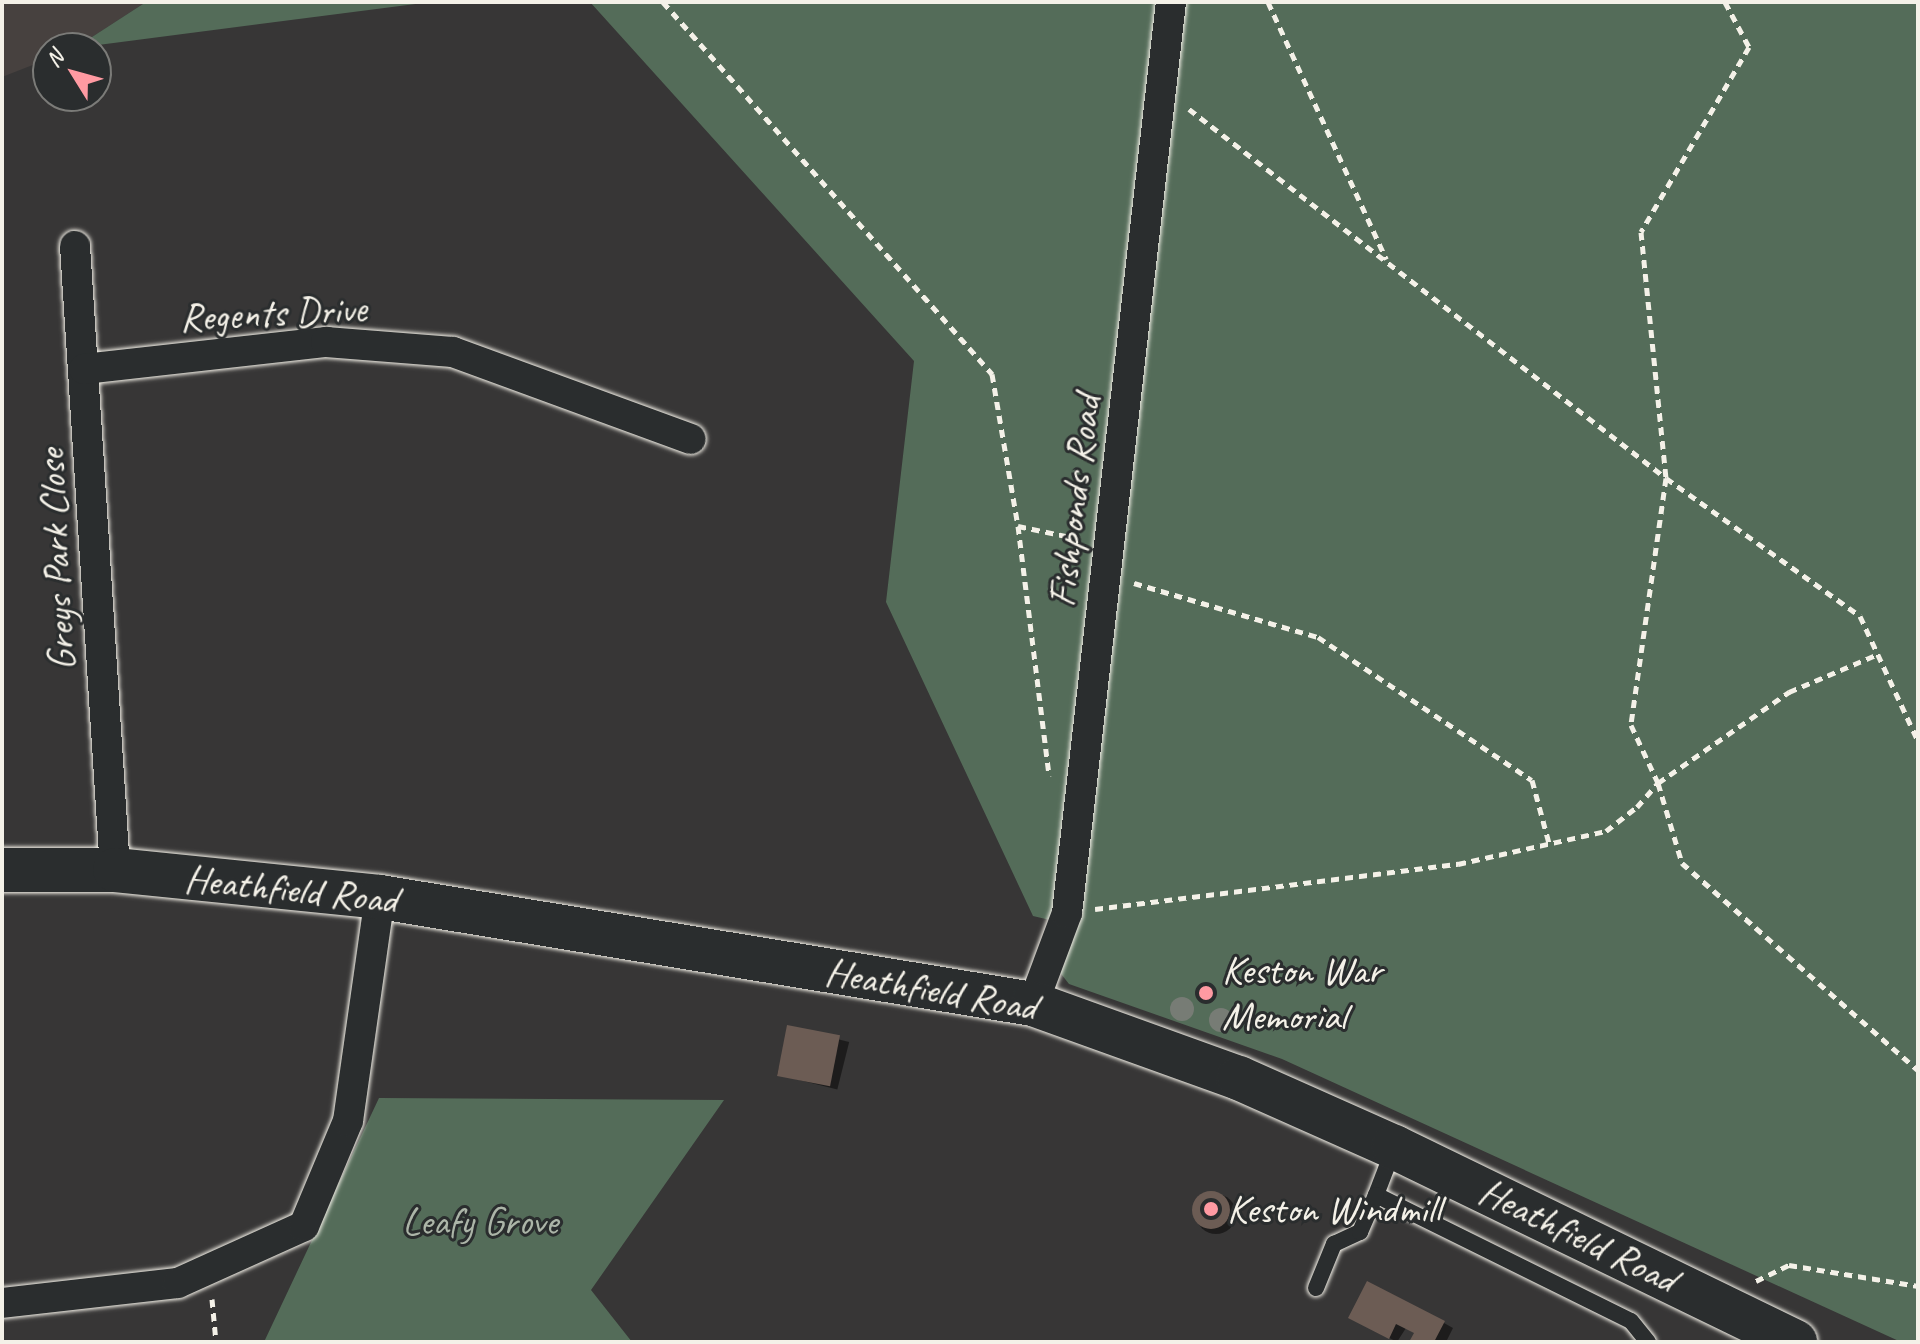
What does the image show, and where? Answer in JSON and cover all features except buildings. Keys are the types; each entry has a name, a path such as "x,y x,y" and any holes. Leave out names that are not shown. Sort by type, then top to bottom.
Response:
{"main road":[{"name":"Heathfield Road","path":"2,870 115,870 380,897 1033,1004 1239,1078 1394,1147 1795,1342"}],"street":[{"name":"Fishponds Road","path":"1033,1004 1067,913 1171,2"},
{"name":"Greys Park Close","path":"75,246 115,870"},
{"name":"Regents Drive","path":"84,369 326,342 453,352 691,439"},
{"path":"2,1303 178,1283 304,1226 348,1121 380,897"}],"lane":[{"path":"1316,1288 1334,1244 1360,1232 1394,1147"},
{"path":"1376,1195 1631,1321 1648,1342"}],"path":[{"path":"663,2 992,374 1018,526 1051,792"},
{"path":"1268,2 1388,263"},
{"path":"1725,2 1749,47 1641,232 1666,478 1631,725 1658,783 1682,863 1918,1070"},
{"path":"1163,89 1666,478 1860,616 1918,741"},
{"path":"1018,526 1318,637 1532,780 1549,843"},
{"path":"1067,913 1458,864 1606,831 1637,807 1658,783 1789,692 1878,654"},
{"path":"1715,1302 1789,1265 1918,1286"},
{"path":"210,1269 216,1342"}],"shaded area":[{"path":"2,2 146,2 100,32 32,32 32,65 2,77"}],"green space":[{"path":"146,2 431,2 112,43 112,32 100,32"},
{"path":"590,2 1918,2 1918,1342 1901,1342 1282,1059 1069,984 1058,970 1071,925 1033,916 886,602 914,361"},
{"name":"Leafy Grove","path":"379,1098 724,1100 591,1290 632,1342 264,1342"}],"place":[{"name":"Keston War Memorial","path":"1206,993"},
{"name":"Keston Windmill","path":"1211,1209"}]}
